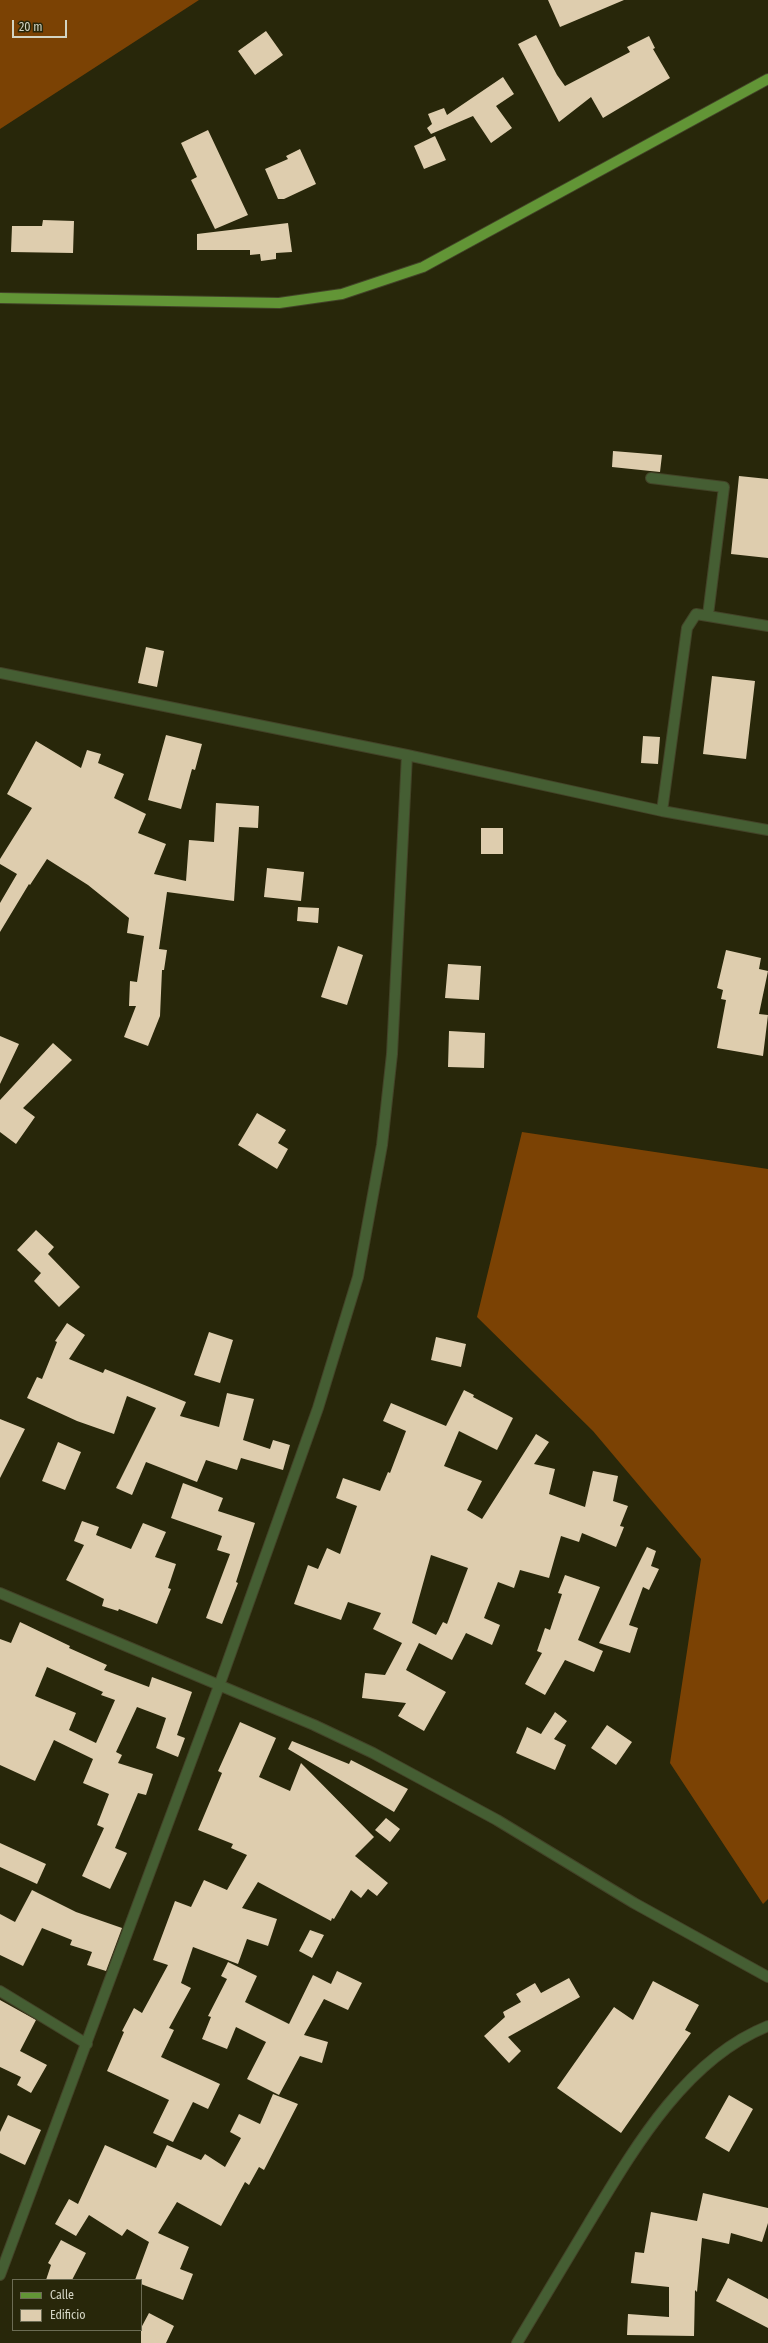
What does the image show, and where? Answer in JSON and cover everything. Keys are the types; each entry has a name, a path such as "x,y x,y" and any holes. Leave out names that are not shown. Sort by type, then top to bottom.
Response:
{"main road":[{"path":"0,298 279,303 342,294 423,267 768,79"}],"street":[{"path":"651,478 724,487 708,615"},
{"path":"662,811 687,628 696,614 768,626"},
{"path":"0,673 407,755 662,811 768,830"},
{"path":"0,2275 219,1686 318,1408 358,1277 371,1218 382,1145 392,1054 407,755"},
{"path":"0,1592 314,1725 373,1753 497,1820 634,1903 768,1976"},
{"path":"0,1991 87,2044"},
{"path":"517,2343 626,2162 660,2114 695,2075 725,2051 768,2026"}],"shaded area":[{"path":"0,0 199,0 0,129"},
{"path":"522,1132 768,1169 768,1899 763,1904 670,1763 701,1559 593,1431 477,1317"}],"building":[{"path":"548,0 624,0 560,27"},
{"path":"266,31 283,55 255,75 238,51"},
{"path":"536,35 557,75 565,86 630,52 627,47 649,36 655,48 653,49 670,78 603,118 591,97 559,122 518,44"},
{"path":"503,77 514,94 496,106 512,128 491,143 473,116 431,134 427,128 432,124 428,114 444,108 447,115"},
{"path":"208,130 248,215 215,229 191,180 197,177 181,143"},
{"path":"435,136 446,160 424,169 414,146"},
{"path":"300,149 316,184 284,199 278,199 265,169 288,159 286,156"},
{"path":"43,220 74,221 73,253 11,252 12,226 42,226"},
{"path":"288,223 292,252 276,253 276,259 261,261 260,254 250,255 250,250 197,250 197,234"},
{"path":"613,451 662,455 660,472 612,467"},
{"path":"739,476 768,479 768,558 731,554"},
{"path":"146,647 164,651 157,687 138,683"},
{"path":"712,676 755,681 746,759 703,754"},
{"path":"166,735 202,744 195,770 192,769 181,809 148,800"},
{"path":"643,736 660,737 658,764 641,763"},
{"path":"36,741 81,768 87,750 101,754 98,763 124,774 114,798 146,814 138,833 166,844 154,874 186,881 189,840 214,842 216,803 259,806 258,828 239,827 234,901 167,892 159,949 167,950 164,970 162,970 160,1016 148,1046 124,1037 136,1006 129,1006 130,981 137,982 144,936 127,933 129,918 88,885 47,859 30,885 29,884 0,932 0,903 17,874 0,864 0,859 32,808 7,794"},
{"path":"481,828 503,828 503,854 481,854"},
{"path":"267,868 304,872 301,901 264,897"},
{"path":"298,907 319,908 318,923 297,921"},
{"path":"338,946 363,955 347,1005 321,997"},
{"path":"726,950 761,958 759,969 768,971 759,1014 768,1015 763,1056 717,1048 726,1000 721,999 723,990 717,988"},
{"path":"448,964 481,966 479,1000 445,998"},
{"path":"449,1031 485,1033 484,1068 448,1067"},
{"path":"0,1036 19,1044 0,1084"},
{"path":"53,1043 72,1060 23,1108 35,1117 16,1144 0,1132 0,1100"},
{"path":"257,1113 286,1130 278,1143 288,1149 277,1169 238,1145"},
{"path":"36,1230 54,1247 48,1254 80,1287 59,1307 34,1281 41,1273 17,1250"},
{"path":"67,1323 85,1335 69,1359 103,1373 105,1369 186,1402 180,1416 219,1427 227,1393 254,1399 243,1440 270,1449 273,1440 290,1445 283,1470 241,1458 237,1470 206,1460 197,1482 146,1462 132,1495 116,1488 156,1408 127,1396 114,1434 77,1421 27,1398 37,1377 42,1379 57,1342 55,1341"},
{"path":"209,1332 233,1340 220,1383 194,1375"},
{"path":"436,1337 466,1344 461,1367 431,1360"},
{"path":"464,1390 474,1395 473,1397 513,1418 497,1450 459,1431 444,1466 482,1481 467,1510 482,1519 536,1434 549,1442 534,1464 555,1469 549,1494 585,1507 593,1471 618,1476 613,1501 628,1506 620,1526 624,1527 616,1547 582,1533 579,1542 561,1536 549,1578 520,1570 514,1588 498,1582 484,1618 500,1625 492,1645 466,1633 452,1660 419,1643 406,1670 446,1692 424,1731 398,1716 406,1703 362,1698 365,1673 385,1675 402,1643 373,1629 381,1613 348,1602 341,1620 294,1604 308,1565 318,1569 327,1548 340,1554 357,1506 336,1498 343,1478 380,1491 388,1472 390,1473 406,1431 383,1421 391,1403 446,1426","holes":["431,1555 468,1568 447,1624 443,1622 436,1635 412,1623"]},
{"path":"0,1419 25,1429 0,1478"},
{"path":"58,1442 81,1452 65,1490 42,1481"},
{"path":"183,1483 223,1498 218,1511 255,1523 236,1582 238,1583 222,1624 206,1618 230,1554 217,1550 222,1536 171,1518"},
{"path":"82,1521 99,1527 96,1535 131,1549 143,1523 166,1532 155,1557 176,1564 168,1588 171,1589 157,1624 119,1609 118,1611 102,1606 104,1599 66,1580 84,1545 74,1541"},
{"path":"647,1547 656,1551 651,1566 659,1569 649,1590 643,1587 629,1625 638,1628 630,1653 599,1643"},
{"path":"565,1575 600,1587 578,1640 603,1651 594,1672 565,1660 545,1695 525,1684 542,1653 537,1651 545,1628 550,1630 562,1594 558,1593"},
{"path":"20,1622 70,1646 69,1648 107,1665 104,1670 149,1687 152,1677 192,1692 177,1735 185,1738 178,1757 156,1748 166,1718 137,1707 116,1752 122,1755 118,1763 153,1774 146,1795 138,1793 115,1848 127,1853 110,1889 82,1876 104,1828 97,1825 109,1794 83,1783 93,1759 54,1740 35,1781 0,1765 0,1639 11,1643","holes":["47,1667 103,1692 101,1695 115,1700 96,1743 69,1730 76,1713 35,1696"]},
{"path":"555,1712 567,1721 554,1739 566,1745 555,1770 516,1753 527,1727 541,1734"},
{"path":"240,1722 276,1738 259,1777 290,1791 301,1763 374,1837 355,1856 388,1883 377,1896 368,1889 361,1898 351,1890 334,1919 332,1918 331,1921 258,1882 242,1908 277,1919 268,1946 247,1939 238,1964 193,1947 181,1983 191,1988 169,2028 174,2030 161,2057 220,2084 208,2109 193,2102 173,2142 153,2133 169,2100 107,2071 124,2032 122,2031 134,2008 142,2013 168,1965 153,1960 175,1901 191,1907 204,1880 227,1890 247,1855 231,1848 233,1844 198,1830 222,1773 218,1771"},
{"path":"607,1725 632,1742 616,1765 591,1748"},
{"path":"292,1741 349,1764 351,1760 408,1789 394,1812 288,1749"},
{"path":"386,1818 400,1829 390,1842 375,1830"},
{"path":"0,1843 46,1864 37,1884 0,1867"},
{"path":"32,1890 76,1912 122,1928 106,1971 87,1965 92,1952 70,1945 72,1940 42,1928 23,1966 0,1955 0,1914 15,1922"},
{"path":"310,1930 324,1935 312,1958 299,1951"},
{"path":"228,1962 257,1976 245,2002 289,2024 313,1975 331,1984 337,1971 362,1983 348,2010 324,1999 304,2035 328,2042 322,2063 300,2056 279,2095 247,2079 266,2042 236,2027 227,2049 202,2039 211,2017 208,2016 227,1979 221,1976"},
{"path":"569,1978 580,1997 508,2037 521,2051 509,2063 484,2036 505,2017 503,2012 521,2002 516,1994 535,1983 541,1993"},
{"path":"653,1981 699,2005 685,2030 691,2033 621,2133 557,2088 614,2007 633,2020"},
{"path":"0,2000 36,2020 20,2051 47,2065 31,2093 17,2085 21,2077 0,2067"},
{"path":"273,2094 298,2104 264,2170 259,2167 249,2185 245,2182 221,2226 177,2202 158,2233 189,2247 180,2269 193,2274 183,2300 142,2284 142,2279 135,2279 149,2242 127,2229 122,2236 89,2215 76,2236 55,2224 69,2199 78,2204 105,2145 156,2168 167,2145 201,2160 205,2154 225,2167 241,2138 230,2132 239,2114 260,2124"},
{"path":"729,2095 753,2109 729,2152 705,2138"},
{"path":"8,2115 41,2130 25,2165 0,2153 0,2132"},
{"path":"703,2193 768,2208 768,2223 762,2242 731,2233 729,2244 702,2238 697,2292 695,2290 694,2336 627,2335 628,2314 669,2317 669,2287 631,2283 635,2252 644,2253 651,2212 697,2221"},
{"path":"61,2240 86,2253 73,2279 46,2279 51,2265 48,2263"},
{"path":"728,2278 768,2299 768,2328 716,2301"},
{"path":"149,2313 174,2326 166,2343 141,2343 142,2326"}]}
